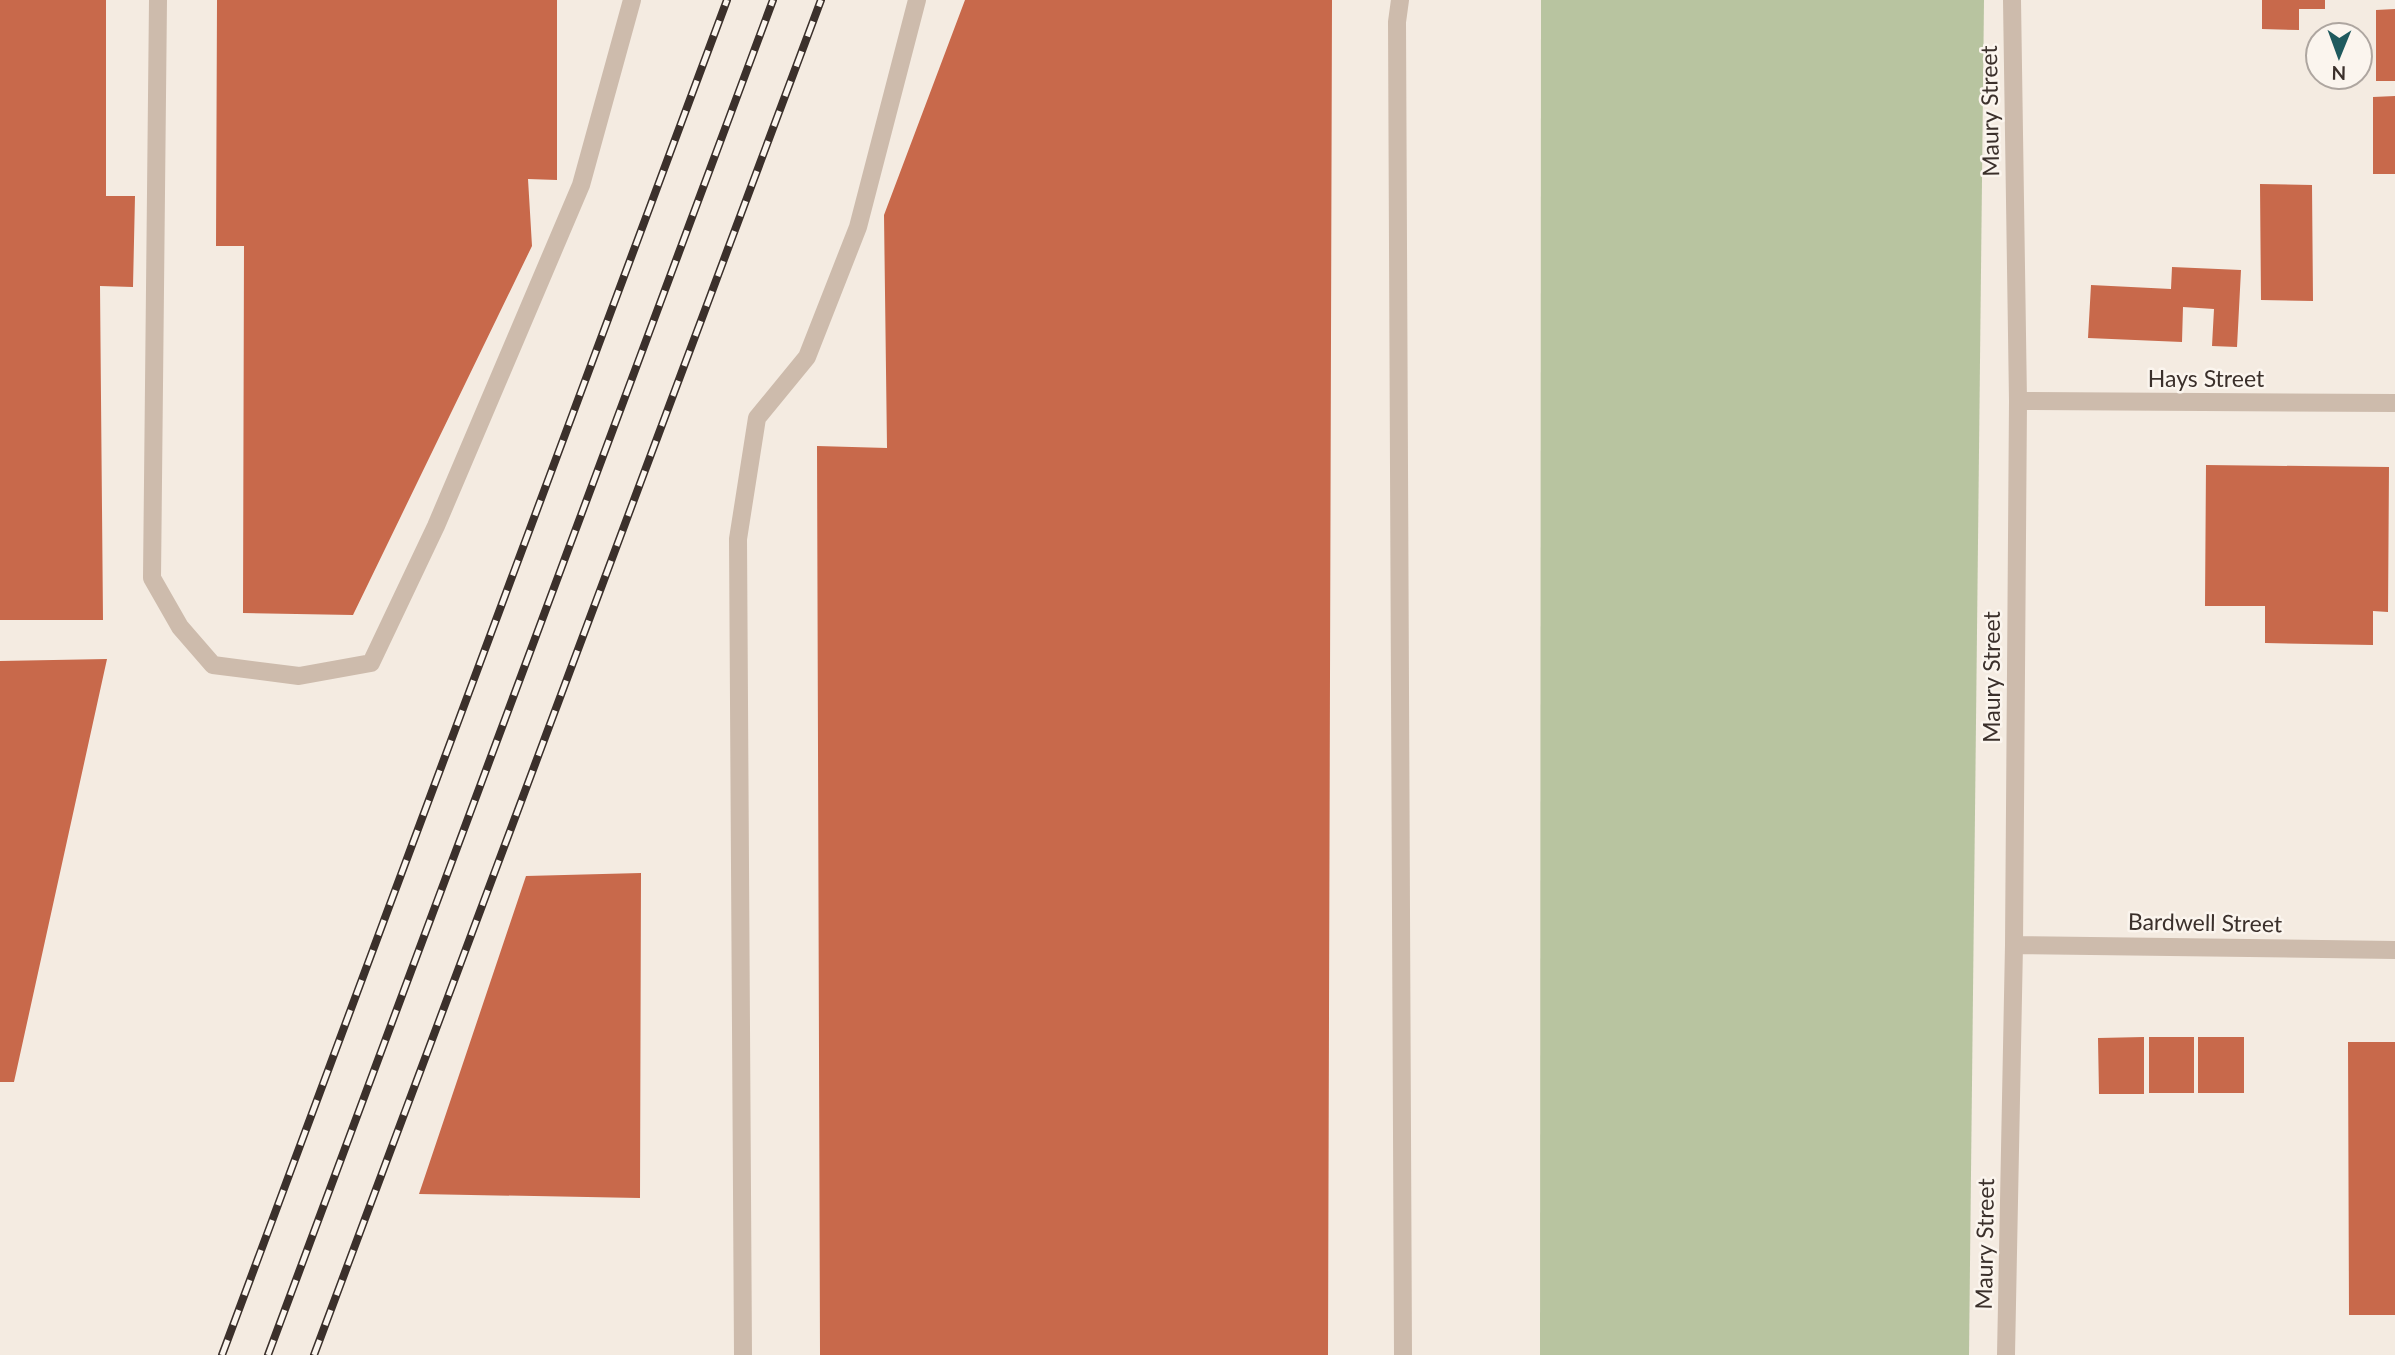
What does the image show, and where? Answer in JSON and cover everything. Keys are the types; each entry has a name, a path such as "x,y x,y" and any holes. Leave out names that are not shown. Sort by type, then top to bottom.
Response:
{"street":[{"path":"158,0 152,578 180,627 213,665 299,676 371,663 436,526 581,185 632,0"},
{"path":"743,1355 738,539 757,418 807,357 853,239 917,0"},
{"path":"1400,0 1397,36 1403,1355"},
{"name":"Maury Street","path":"2006,1355 2014,945 2018,401 2012,0"},
{"name":"Hays Street","path":"2018,401 2395,403"},
{"name":"Bardwell Street","path":"2014,945 2395,950"}],"green space":[{"path":"1541,0 1984,0 1969,1355 1540,1355"}],"building":[{"path":"0,0 106,0 106,196 135,196 133,287 100,286 103,620 0,620"},
{"path":"217,0 557,0 557,180 528,179 532,246 353,615 243,613 244,246 216,246"},
{"path":"965,0 1332,0 1328,1355 820,1355 817,446 887,448 884,215"},
{"path":"2262,0 2325,0 2325,9 2299,9 2299,30 2262,29"},
{"path":"2395,9 2395,81 2376,81 2376,10"},
{"path":"2395,96 2395,174 2373,174 2373,97"},
{"path":"2260,184 2312,185 2313,301 2261,300"},
{"path":"2172,267 2241,270 2237,347 2212,346 2214,309 2183,307 2182,342 2088,338 2091,285 2171,289"},
{"path":"2206,465 2389,467 2388,612 2373,611 2373,645 2265,643 2265,606 2205,606"},
{"path":"107,659 14,1082 0,1082 0,661"},
{"path":"641,873 640,1198 419,1194 526,876"},
{"path":"2144,1037 2144,1094 2099,1094 2098,1038"},
{"path":"2149,1037 2194,1037 2194,1093 2149,1093"},
{"path":"2198,1037 2244,1037 2244,1093 2198,1093"},
{"path":"2348,1042 2395,1042 2395,1315 2349,1315"}],"railway":[{"path":"222,1355 727,0"},
{"path":"268,1355 773,0"},
{"path":"314,1355 821,0"}]}
